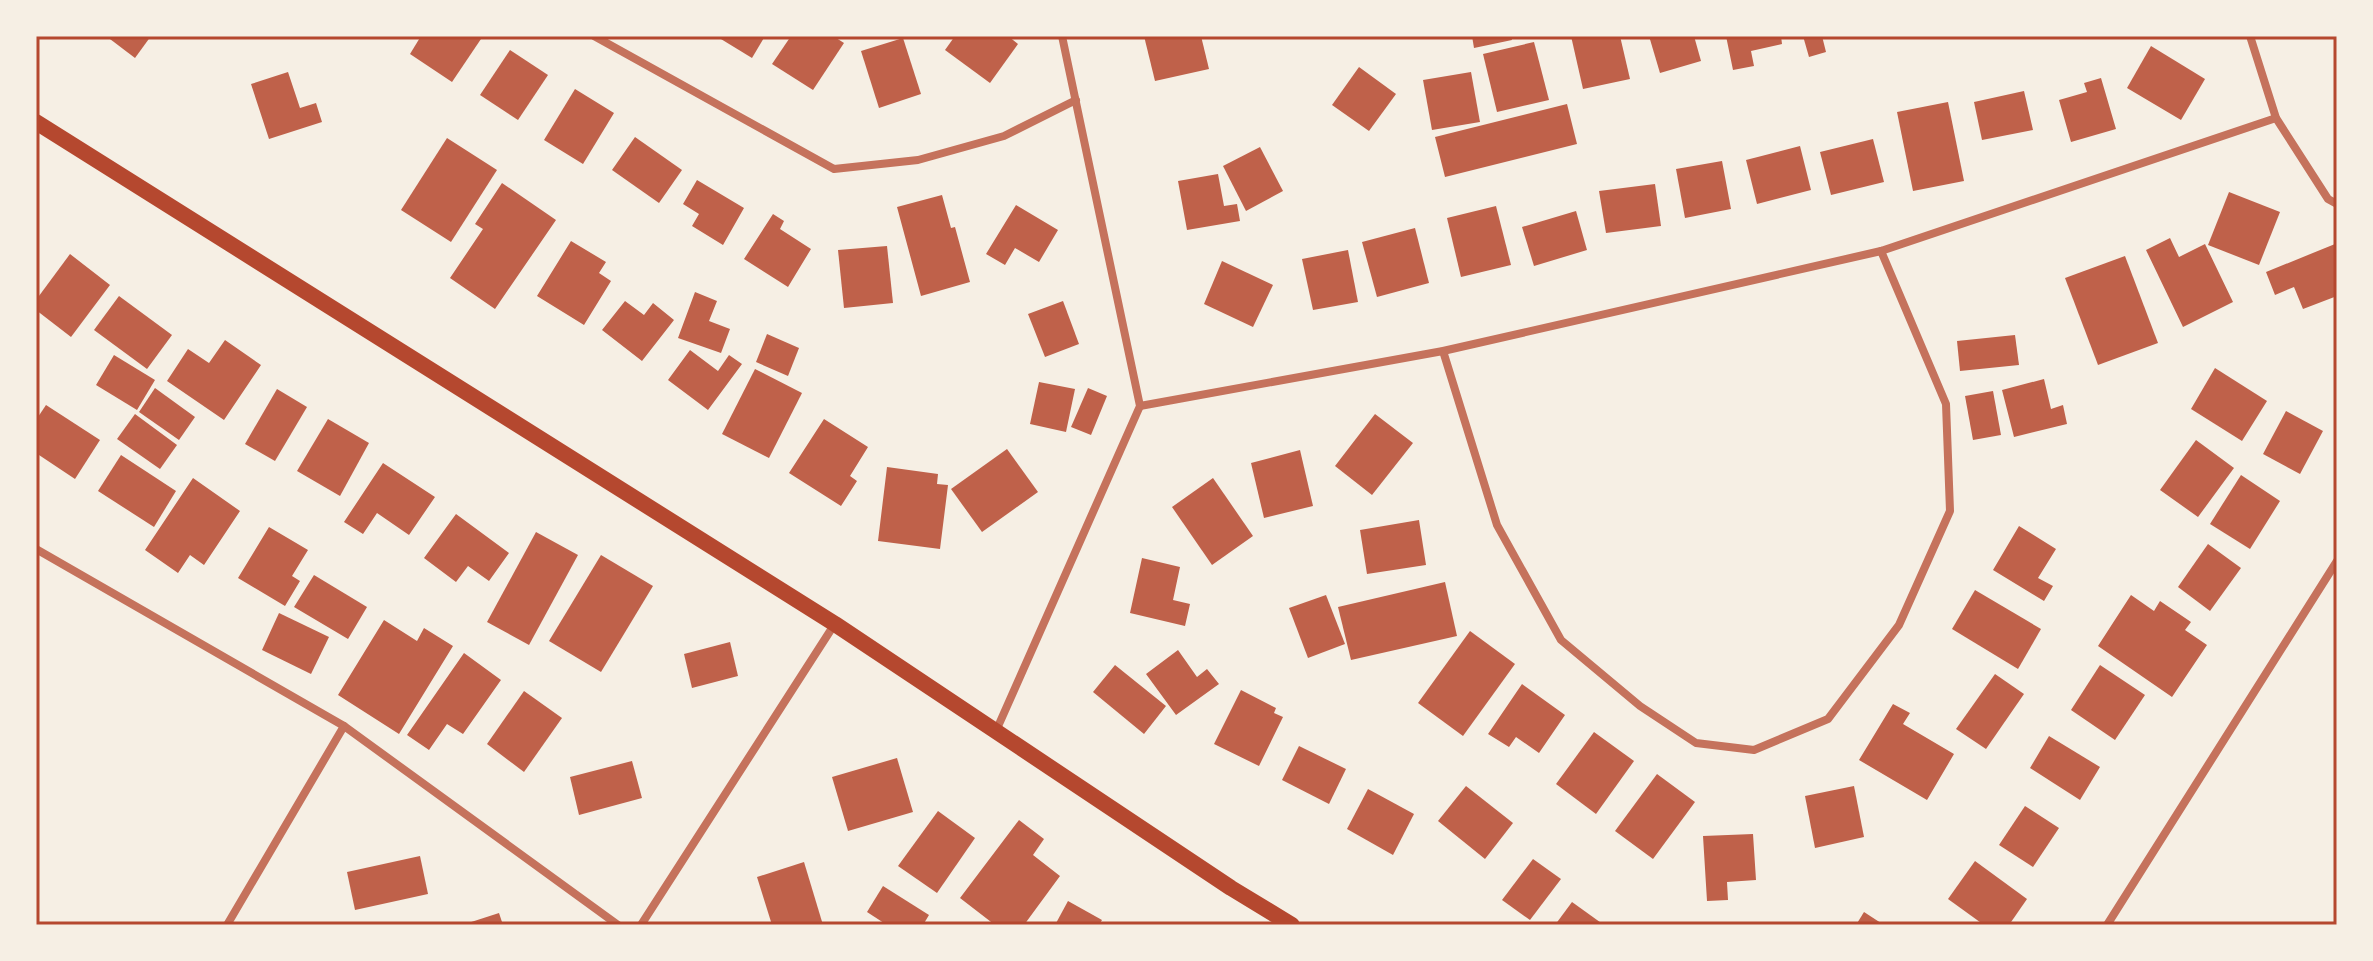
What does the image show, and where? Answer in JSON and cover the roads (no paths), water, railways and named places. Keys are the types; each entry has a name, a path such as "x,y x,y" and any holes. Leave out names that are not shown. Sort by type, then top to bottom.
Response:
{"main road":[{"path":"36,122 835,624 1231,888 1292,925"}],"street":[{"path":"594,36 834,169 918,160 1004,136 1076,100"},
{"path":"996,731 1140,406 1062,36"},
{"path":"2250,36 2276,118 2328,199 2337,204"},
{"path":"1140,406 1443,351 1881,251 2276,118"},
{"path":"1443,351 1497,525 1561,640 1640,706 1696,743 1754,750 1828,719 1899,625 1950,511 1946,404 1881,251"},
{"path":"36,549 344,726 618,925"},
{"path":"2107,925 2337,561"},
{"path":"641,925 835,624"},
{"path":"227,925 344,726"}]}
